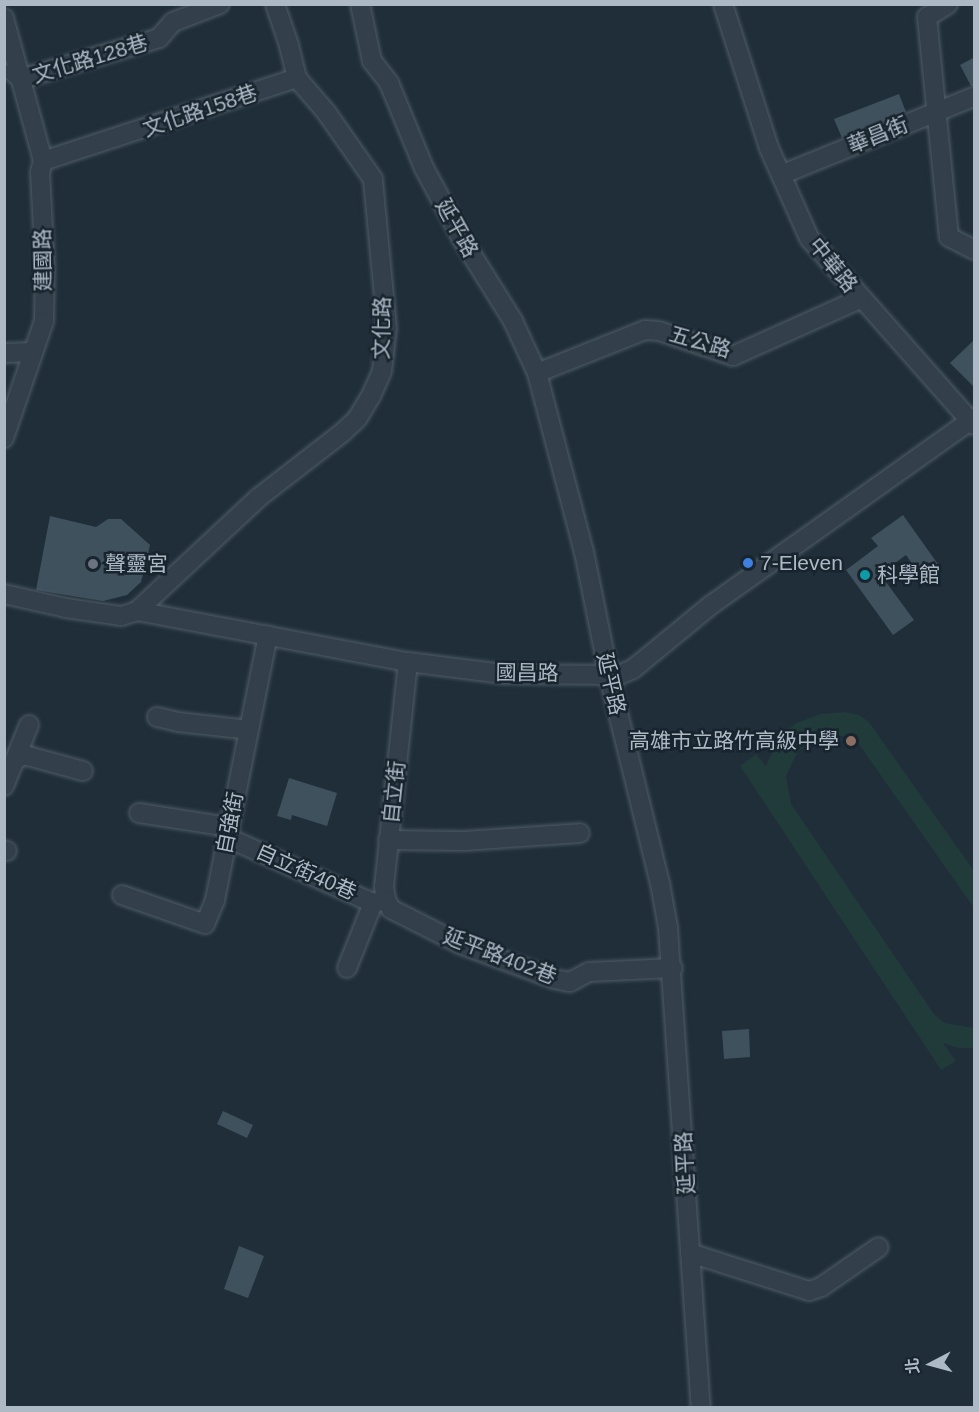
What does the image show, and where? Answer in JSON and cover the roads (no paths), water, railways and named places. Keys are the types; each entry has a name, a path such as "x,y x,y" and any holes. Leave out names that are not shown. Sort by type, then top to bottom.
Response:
{"street":[{"name":"文化路128巷","path":"21,80 159,38 173,22 220,4"},
{"name":"文化路","path":"137,611 258,498 343,432 357,418 371,396 382,371 387,328 374,179 327,112 297,78 275,4"},
{"name":"延平路","path":"360,4 372,61 388,83 424,168 462,239 513,321 537,373 584,552 609,676 660,883 673,968 701,1407"},
{"name":"中華路","path":"723,4 769,148 783,174 809,238 860,299 973,421"},
{"path":"948,4 927,17 949,237 975,250"},
{"name":"建國路","path":"4,18 43,161 40,172 45,257 44,321 4,438"},
{"path":"4,65 21,80"},
{"name":"文化路158巷","path":"43,161 104,143 297,78"},
{"name":"華昌街","path":"783,174 975,97"},
{"name":"五公路","path":"537,373 645,330 659,331 733,356 860,299"},
{"path":"4,353 33,352"},
{"name":"國昌路","path":"4,594 66,608 121,615 137,611 408,662 503,674 609,676 633,669 711,605 973,421"},
{"name":"自強街","path":"122,895 205,924 215,900 268,635"},
{"name":"自立街","path":"347,968 380,901 408,662"},
{"path":"157,717 178,722 249,730"},
{"path":"4,786 29,725"},
{"path":"17,759 22,755 28,756 83,771"},
{"name":"自立街40巷","path":"139,813 227,832 380,901"},
{"path":"388,840 464,841 580,833"},
{"name":"延平路402巷","path":"380,901 401,915 460,944 554,979 570,982 588,972 673,968"},
{"path":"690,1253 815,1291 879,1247"}],"place":[{"name":"7-Eleven","path":"748,563"},
{"name":"聲靈宮","path":"93,564"},
{"name":"科學館","path":"865,575"},
{"name":"高雄市立路竹高級中學","path":"851,741"}]}
